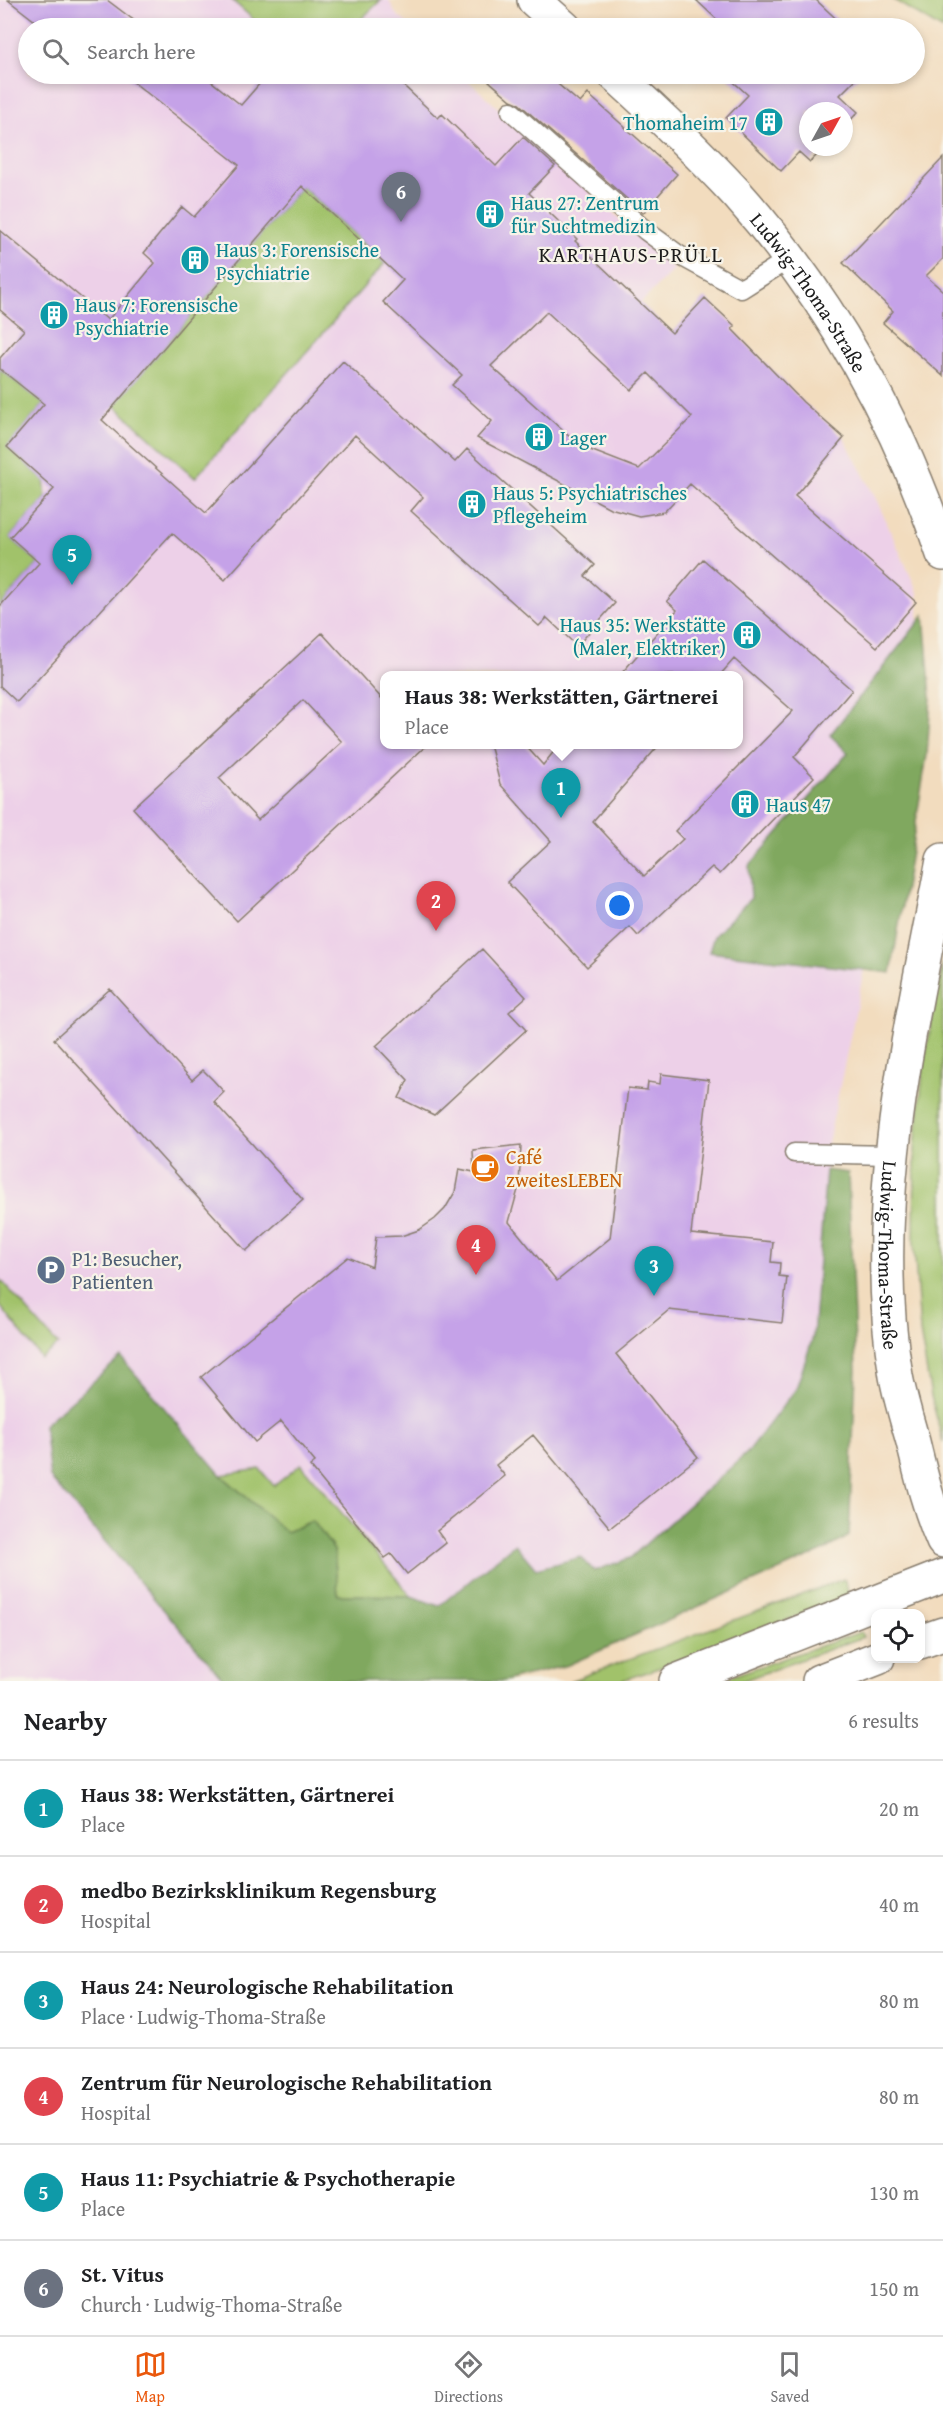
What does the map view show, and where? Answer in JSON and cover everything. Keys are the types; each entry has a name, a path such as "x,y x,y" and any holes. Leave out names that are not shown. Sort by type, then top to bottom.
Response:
{"street":[{"path":"534,0 554,18"},
{"name":"Ludwig-Thoma-Straße","path":"625,84 701,156 738,196 789,259 850,347 883,408 927,507 943,554"},
{"name":"Ludwig-Thoma-Straße","path":"943,860 897,1101 886,1216 887,1282 896,1376 929,1506 943,1541"},
{"path":"676,1681 943,1576"},
{"path":"925,1641 943,1634"},
{"path":"819,1681 871,1662"}],"lane":[{"path":"511,111 646,231 679,255 741,289 789,259"},
{"path":"794,1153 891,1155"}],"shaded area":[{"path":"0,0 389,0 395,13 401,18 18,18 18,84 472,84 674,269 592,353 631,390 648,373 798,398 844,438 876,499 918,593 918,710 826,1153 827,1549 568,1665 504,1681 0,1681"}],"green space":[{"path":"232,0 381,0 362,18 252,18"},
{"path":"894,0 943,0 943,30"},
{"path":"302,186 385,263 195,478 114,405"},
{"path":"0,369 44,404 8,447 44,480 46,498 10,537 39,563 0,606"},
{"path":"924,615 931,697 927,755 891,973 709,952 714,936 751,898 749,866 848,753 830,735"},
{"path":"943,961 943,1442 931,1396 920,1332 914,1243 915,1147 924,1063"},
{"path":"826,1170 848,1173 856,1370 849,1536 827,1549 568,1665 504,1681 225,1681 50,1478 44,1425 121,1357 221,1475 286,1532 313,1521 334,1550 338,1595 411,1596 439,1606 515,1544 536,1569 581,1557 594,1571 630,1558 747,1453 796,1389 813,1337"},
{"path":"0,1279 58,1345 41,1358 0,1306"},
{"path":"301,1464 411,1596 338,1595 334,1550 312,1521 286,1532 221,1475 260,1469 274,1486"},
{"path":"844,1579 850,1596 697,1655 620,1681 570,1681"},
{"path":"861,1632 863,1637 742,1681 717,1681"}],"building":[{"path":"8,0 107,0 131,18 31,18"},
{"path":"696,0 816,0 835,18 715,18"},
{"path":"136,84 215,84 241,105 259,84 402,84 438,118 442,114 496,166 523,137 555,166 529,193 640,303 672,333 705,298 735,326 732,329 803,402 844,438 795,496 916,602 877,647 690,484 664,512 639,516 610,508 477,438 492,421 452,385 462,375 383,302 403,280 302,186 102,420 206,513 343,361 455,462 467,449 595,565 585,576 615,603 577,646 547,618 539,626 411,511 423,497 355,435 225,580 172,533 17,702 0,686 0,606 39,563 10,537 54,489 7,447 44,404 0,369 0,358 24,330 0,310 0,230 108,320 155,263 144,253 182,207 194,217 239,165","holes":["547,312 631,390 648,373 692,417 639,469 580,446 491,366"]},
{"path":"493,84 558,84 580,103 588,94 677,174 643,213 518,103"},
{"name":"Thomaheim 17","path":"736,84 851,84 840,95 847,102 799,102 799,152 781,171 726,118 748,95"},
{"name":"Thomaheim 17","path":"853,107 858,112 853,117"},
{"name":"Thomaheim 17","path":"803,156 816,156 810,162"},
{"path":"943,158 943,259 926,276 943,291 943,376 883,323 893,311 843,263"},
{"path":"703,559 852,690 794,757 814,777 720,874 712,867 638,936 630,927 587,967 507,882 551,841 500,784 491,749 529,749 543,765 556,749 656,749 593,821 644,876 683,839 675,831 793,711 734,659 724,671 624,671 677,610 667,601"},
{"path":"322,633 380,697 380,749 423,749 237,921 133,808","holes":["303,700 342,742 258,820 219,778"]},
{"path":"482,949 526,997 509,1012 526,1030 434,1115 399,1098 408,1080 376,1046"},
{"path":"110,989 192,1080 203,1070 224,1092 214,1102 303,1200 246,1251 54,1039"},
{"path":"661,1074 709,1080 691,1234 773,1242 771,1262 780,1263 779,1276 787,1277 782,1323 669,1310 616,1354 698,1457 610,1528 533,1435 496,1465 505,1476 437,1531 446,1543 407,1574 391,1554 385,1558 310,1466 315,1462 281,1421 255,1442 201,1377 348,1257 372,1267 376,1237 401,1236 419,1230 435,1219 445,1209 455,1192 459,1169 474,1172 473,1150 521,1145 519,1186 509,1222 557,1281 610,1238 628,1088 647,1090 648,1082 660,1084"}],"place":[{"name":"Thomaheim 17","path":"769,122"},
{"name":"Haus 27: Zentrum für Suchtmedizin","path":"490,214"},
{"name":"St. Vitus","path":"401,222"},
{"name":"Haus 3: Forensische Psychiatrie","path":"195,260"},
{"name":"Haus 7: Forensische Psychiatrie","path":"54,315"},
{"name":"Lager","path":"539,437"},
{"name":"Haus 5: Psychiatrisches Pflegeheim","path":"472,504"},
{"name":"Haus 11: Psychiatrie & Psychotherapie","path":"72,585"},
{"name":"Haus 35: Werkstätte (Maler, Elektriker)","path":"747,635"},
{"name":"Haus 47","path":"745,804"},
{"name":"Haus 38: Werkstätten, Gärtnerei","path":"561,818"},
{"name":"medbo Bezirksklinikum Regensburg","path":"436,931"},
{"name":"Café zweitesLEBEN","path":"485,1168"},
{"name":"P1: Besucher, Patienten","path":"51,1270"},
{"name":"Zentrum für Neurologische Rehabilitation","path":"476,1275"},
{"name":"Haus 24: Neurologische Rehabilitation","path":"654,1296"}],"district":[{"name":"KARTHAUS-PRÜLL","path":"631,254"}]}
